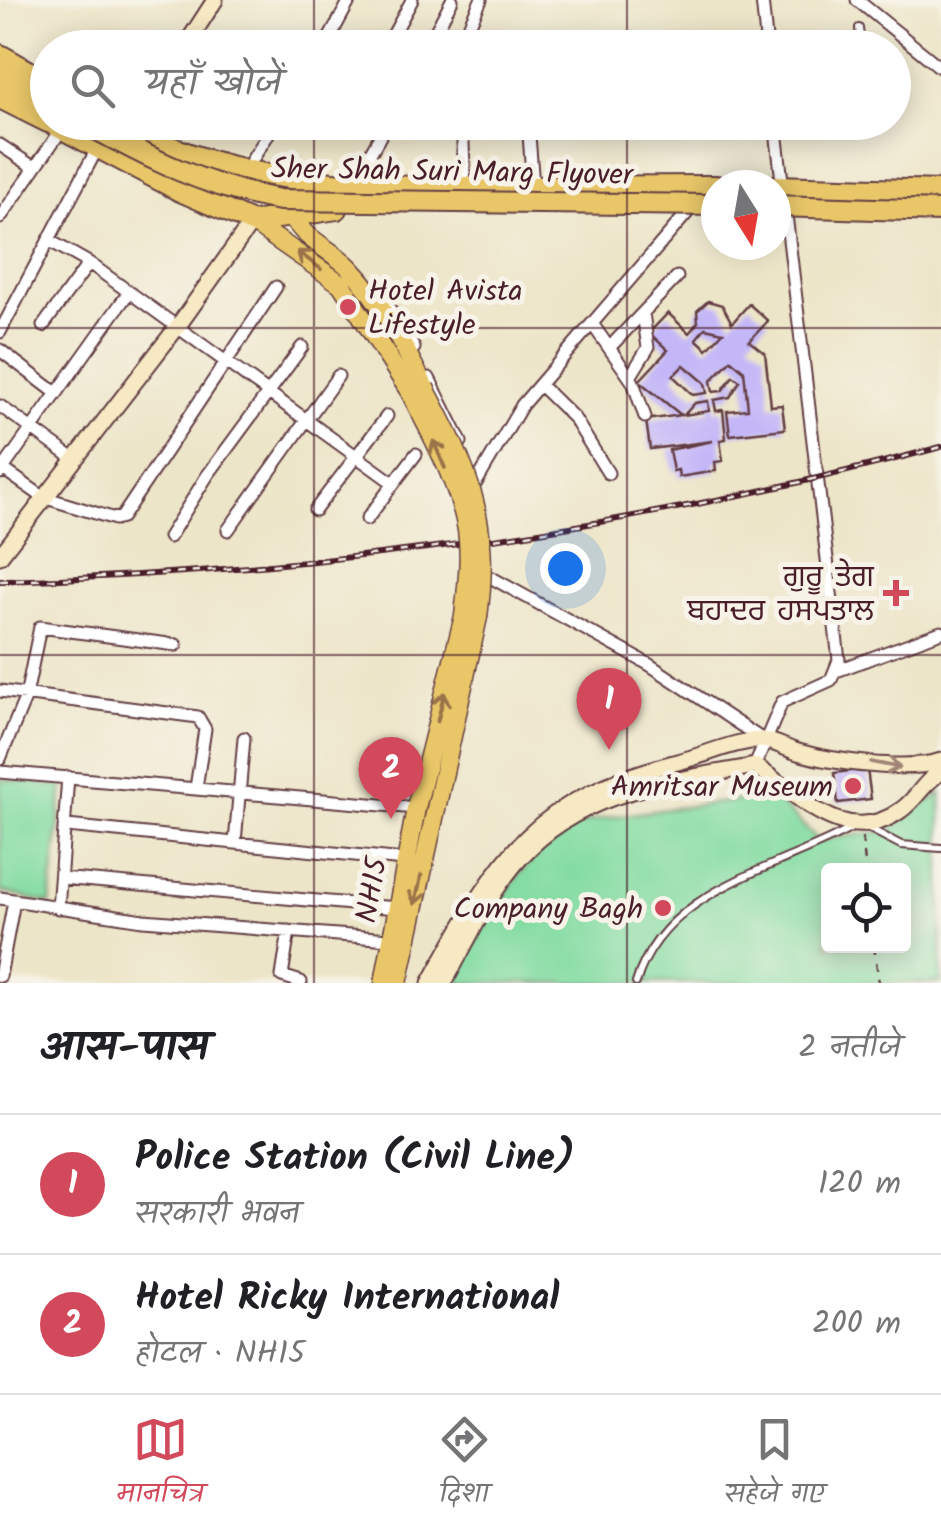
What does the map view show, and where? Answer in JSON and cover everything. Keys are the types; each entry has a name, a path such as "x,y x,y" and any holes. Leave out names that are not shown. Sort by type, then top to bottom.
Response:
{"highway":[{"path":"0,55 30,72"},
{"path":"0,65 30,81"},
{"path":"0,77 30,93"},
{"path":"0,98 30,113"},
{"path":"84,140 252,222 288,212 343,209 701,211"},
{"name":"Sher Shah Suri Marg Flyover","path":"116,140 167,168 228,192 280,200 701,209"},
{"name":"Sher Shah Suri Marg Flyover","path":"138,140 187,166 230,182 282,192 701,196"},
{"path":"164,140 236,170 289,182 352,187 701,186"},
{"path":"217,207 209,194 215,174 236,170"},
{"path":"288,212 293,190 289,182"},
{"path":"791,199 941,191"},
{"path":"791,200 941,200"},
{"path":"791,201 941,211"},
{"path":"791,201 941,220"}],"main road":[{"path":"196,30 215,0"},
{"path":"105,151 115,140"},
{"path":"288,212 298,226 348,266 388,314 418,390"},
{"path":"0,556 6,534 44,497 74,459 178,326 252,222 340,284 456,446 482,524 485,567 478,617 398,983"},
{"name":"NH15","path":"384,983 404,860 464,616 469,568 466,528 418,390"},
{"path":"430,983 475,902 513,848 534,828 619,778 763,740 821,757 900,768 941,762"},
{"path":"444,983 519,859 580,808 650,786 755,766 820,816 861,823 899,812 941,772"}],"street":[{"path":"334,30 350,0"},
{"path":"396,30 412,0"},
{"path":"436,30 452,0"},
{"path":"467,30 481,0"},
{"path":"762,0 764,30"},
{"path":"856,0 894,30"},
{"path":"911,44 941,68"},
{"path":"0,218 34,168 46,140"},
{"path":"236,170 261,140"},
{"path":"352,187 378,140"},
{"path":"463,140 465,187"},
{"path":"529,140 532,187"},
{"path":"776,140 777,170"},
{"path":"0,145 34,168"},
{"path":"0,332 105,151"},
{"path":"325,248 341,250 398,316 452,418 476,484 507,426 688,212"},
{"path":"50,241 89,263 392,482"},
{"path":"787,260 838,670"},
{"path":"43,326 89,263"},
{"path":"609,348 677,277"},
{"path":"130,292 1,470 44,497 115,519 122,517 276,288"},
{"path":"630,377 648,348 643,313"},
{"path":"593,326 630,377 646,417"},
{"path":"170,536 207,476 302,348"},
{"path":"0,350 55,392"},
{"path":"228,530 338,376"},
{"path":"540,385 574,418 608,472"},
{"path":"0,406 74,459"},
{"path":"315,510 387,416"},
{"path":"367,519 416,454"},
{"path":"492,578 650,665 763,740"},
{"path":"0,759 26,696 40,627 176,644"},
{"path":"755,766 782,702 831,680 838,670 941,632"},
{"path":"0,691 198,717 205,729 196,788"},
{"path":"235,843 244,738"},
{"path":"0,772 239,793 417,803"},
{"path":"58,908 68,777"},
{"path":"67,826 404,860"},
{"path":"61,878 396,908"},
{"path":"0,898 58,908 390,940"},
{"path":"0,976 14,902"},
{"path":"290,932 282,976 301,982"}],"lane":[{"path":"636,983 650,946 668,925 748,871 800,854 861,823 901,845 941,848"}],"path":[{"path":"861,823 865,863"},
{"path":"875,953 879,983"}],"green space":[{"path":"0,779 63,786 50,904 0,891"},
{"name":"Company Bagh","path":"941,793 941,983 455,983 475,942 517,877 567,828 632,814 773,796 818,840 886,831"}],"building":[{"path":"708,301 722,305 732,323 749,304 768,321 749,341 765,353 771,406 782,405 785,429 730,435 727,411 748,409 744,371 731,360 711,381 713,392 722,391 733,376 740,381 730,397 714,400 716,411 723,410 723,461 715,462 716,471 679,477 678,470 673,471 669,450 713,441 650,449 646,420 681,415 639,381 668,350 649,333 668,313 689,333 698,322 697,311","holes":["705,328 723,332 707,349 696,339","684,365 705,383 707,393 693,395 673,376","708,401 709,411 684,415 695,403"]},
{"name":"Amritsar Museum","path":"867,769 871,799 838,803 834,773"}],"railway":[{"path":"0,581 238,568 474,542 709,502 941,447"}],"place":[{"name":"Hotel Avista Lifestyle","path":"348,307"},
{"name":"ਗੁਰੂ ਤੇਗ ਬਹਾਦਰ ਹਸਪਤਾਲ","path":"896,593"},
{"name":"Police Station (Civil Line)","path":"609,750"},
{"name":"Amritsar Museum","path":"853,786"},
{"name":"Hotel Ricky International","path":"391,819"},
{"name":"Company Bagh","path":"663,908"}]}
